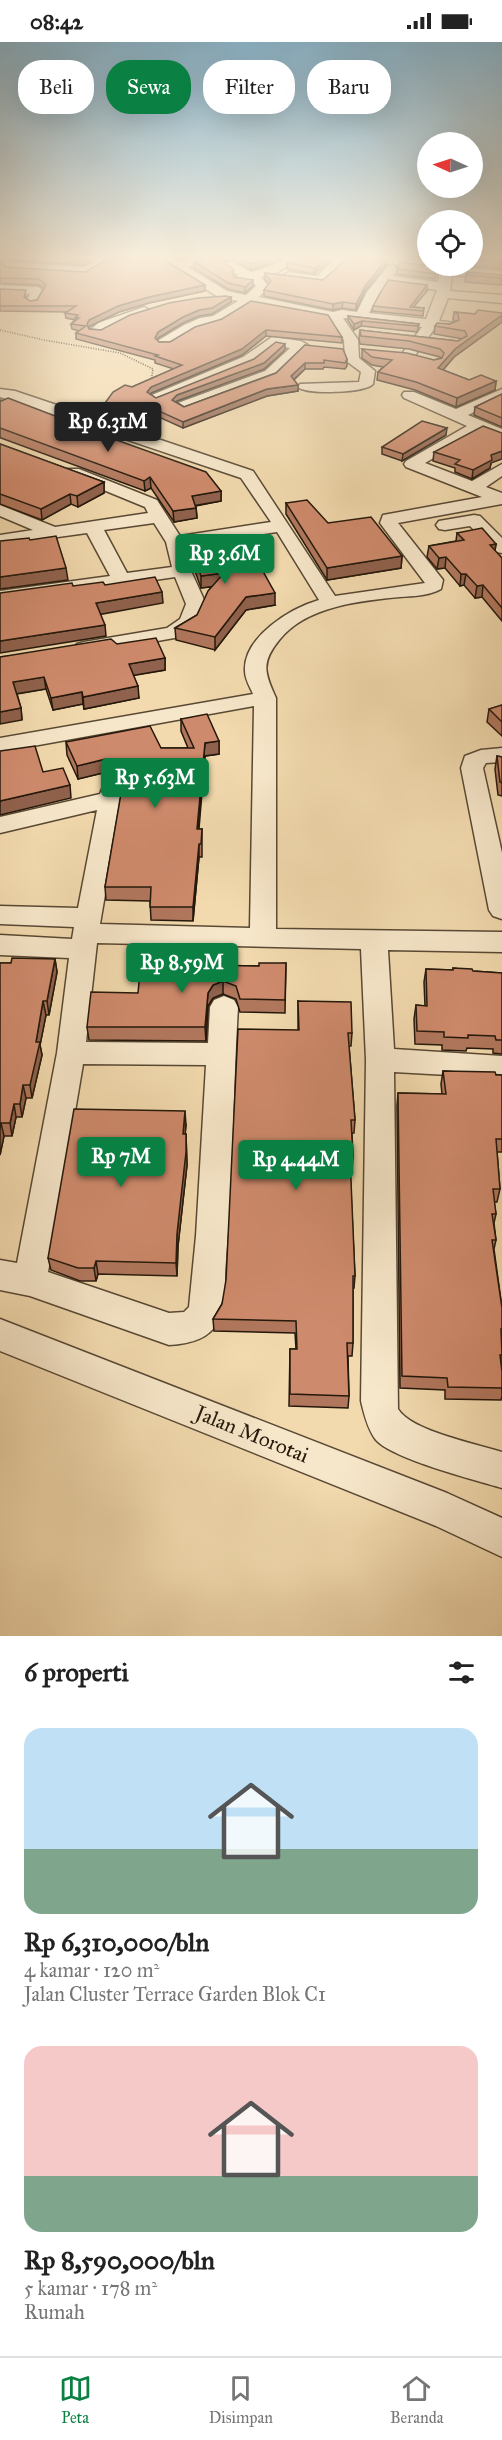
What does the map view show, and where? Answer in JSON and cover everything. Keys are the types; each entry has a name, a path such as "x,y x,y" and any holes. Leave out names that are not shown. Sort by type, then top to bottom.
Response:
{"street":[{"path":"164,343 180,333"},
{"path":"346,333 351,340 346,349"},
{"path":"425,360 403,355 428,340 430,333"},
{"path":"400,337 428,340"},
{"path":"157,398 248,360 272,341 306,346 270,374 183,406"},
{"path":"346,349 367,351"},
{"path":"305,387 363,386 368,371 352,360 346,349"},
{"path":"0,393 10,394 242,473 251,480 331,604"},
{"path":"454,416 502,393"},
{"path":"409,395 502,435"},
{"path":"479,425 412,462 413,466 475,487 502,499"},
{"path":"56,466 146,500 151,504 175,542 182,571 196,604 188,622 178,630 166,635 67,651"},
{"path":"475,487 502,469"},
{"path":"263,939 265,698 256,675 258,655 274,631 291,618 331,604 429,588 434,585 434,580 388,521 391,517 469,514 502,499"},
{"path":"0,510 55,533"},
{"path":"469,514 502,547"},
{"path":"0,540 158,517"},
{"path":"175,542 282,526"},
{"path":"93,527 121,579"},
{"path":"0,597 182,571"},
{"path":"0,744 265,698"},
{"path":"502,755 481,757 473,761 472,768 502,910"},
{"path":"0,825 111,794 87,933 71,1053 30,1281"},
{"path":"0,915 87,933 263,939 502,942"},
{"path":"0,945 87,933"},
{"path":"374,941 380,1060 378,1401 382,1416 391,1429 408,1438 502,1470"},
{"path":"0,1275 30,1281 169,1329 188,1328 199,1322 205,1312 212,1236 224,1007"},
{"path":"71,1053 221,1054"},
{"path":"380,1060 502,1069"},
{"name":"Jalan Morotai","path":"0,1335 447,1512 502,1538"}],"path":[{"path":"15,333 59,343 98,347 130,357 153,369 151,381"}],"building":[{"path":"77,333 157,333 155,338 159,342 170,342 184,333 262,333 242,349 151,387 147,392 156,398 254,359 276,342 285,344 264,363 177,395 172,400 184,407 276,373 305,345 343,349 347,359 345,363 324,360 324,363 305,363 291,376 298,385 267,389 183,422 159,411 151,415 105,403 113,392 125,385 132,387 182,365 155,356 158,355"},
{"path":"303,333 340,333 342,337"},
{"path":"361,333 390,333 458,341 467,336 466,333 477,333 455,349 438,368 469,380 481,375 496,381 457,398 416,382 378,372 392,360 372,357 362,349 407,353 434,360 442,358 444,353 440,349 409,341 361,336"},
{"path":"502,394 502,418 475,407"},
{"path":"8,398 79,425 77,426 206,472 221,491 192,496 196,508 173,511 150,477 144,481 0,428 0,400"},
{"path":"422,421 447,428 403,454 382,447"},
{"path":"483,426 502,433 502,451 491,455 492,460 473,470 455,464 460,460 434,452"},
{"path":"0,444 104,482 77,496 70,494 41,509 0,494"},
{"path":"307,500 328,523 371,517 402,556 327,568 286,503"},
{"path":"482,528 496,544 490,545 502,558 502,608 483,585 477,586 466,574 461,574 446,557 439,558 429,546 464,540 457,533"},
{"path":"56,536 66,568 0,577 0,541"},
{"path":"213,538 220,553 250,548 275,593 246,597 215,637 175,628 197,615 208,591 224,573 201,576 189,542"},
{"path":"155,577 162,592 96,603 105,625 0,641 0,593 72,583 73,586 103,582 105,585"},
{"path":"156,638 165,658 129,664 138,686 83,697 82,692 51,698 44,677 13,682 21,708 0,712 0,657 111,639 117,644"},
{"path":"502,705 502,722 489,709"},
{"path":"207,714 219,741 205,743 197,829 202,829 201,844 199,844 193,907 150,907 151,887 105,887 124,776 120,769 121,759 107,763 106,759 77,766 66,742 150,726 161,748 194,748 181,719"},
{"path":"35,746 43,772 63,768 70,785 0,801 0,751"},
{"path":"497,756 502,757 502,783 500,782"},
{"path":"12,958 55,959 47,1001 43,1001 36,1042 40,1042 30,1085 23,1085 20,1104 14,1104 10,1123 1,1123 0,1128 0,963 11,963"},
{"path":"204,961 204,965 259,966 259,963 286,963 285,1000 240,999 236,986 223,981 213,985 208,993 205,1027 87,1027 91,992 138,993 141,962"},
{"path":"453,968 502,973 502,1040 496,1040 495,1036 444,1037 444,1032 417,1031 416,1005 427,1006 426,969 453,970"},
{"path":"298,1001 351,1002 352,1033 348,1033 355,1120 351,1120 353,1157 350,1157 355,1276 353,1276 353,1343 347,1343 349,1396 290,1394 290,1349 297,1349 296,1321 213,1319 222,1304 226,1280 238,1029 299,1030"},
{"path":"443,1071 495,1072 496,1075 502,1075 502,1139 496,1139 500,1189 493,1189 496,1214 492,1214 496,1240 492,1240 502,1308 502,1355 500,1355 502,1388 448,1387 447,1378 402,1376 398,1093 446,1094"},
{"path":"74,1109 185,1111 183,1134 186,1134 186,1152 176,1263 96,1261 94,1268 78,1268 48,1258"}]}
